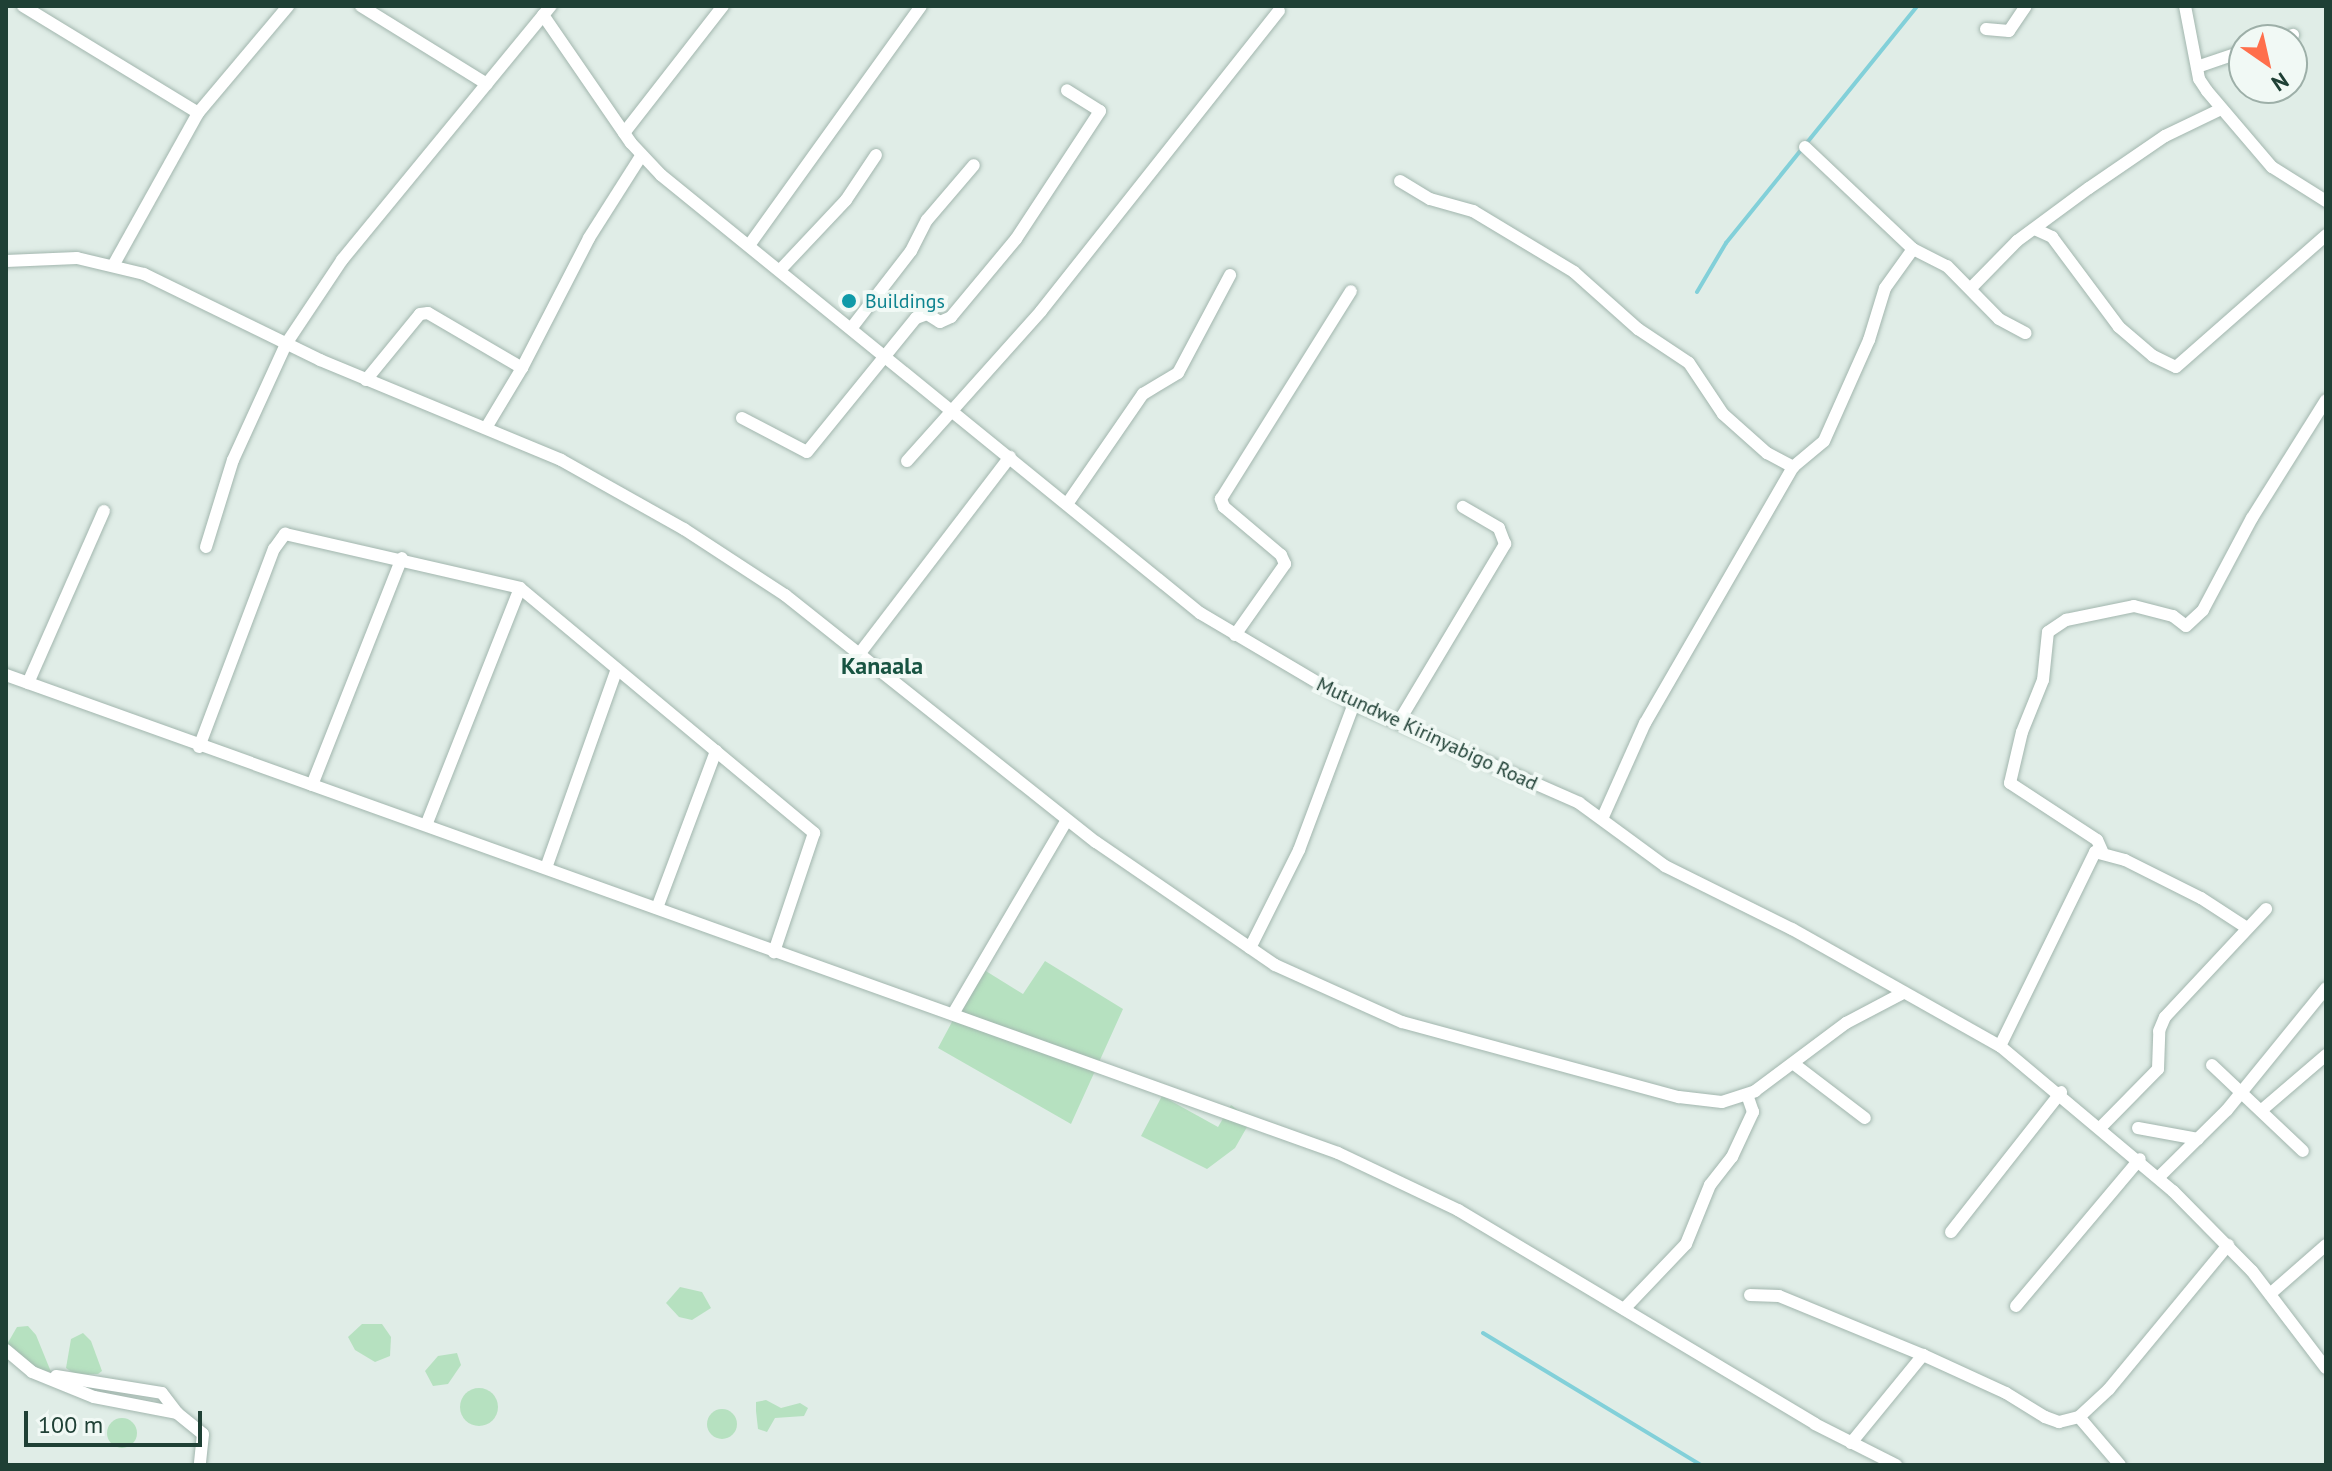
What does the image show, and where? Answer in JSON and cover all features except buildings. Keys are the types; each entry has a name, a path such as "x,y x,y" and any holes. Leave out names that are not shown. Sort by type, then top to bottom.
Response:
{"street":[{"path":"23,6 198,113"},
{"path":"114,264 198,113 288,6"},
{"path":"361,6 487,84"},
{"path":"624,133 723,6"},
{"path":"750,244 921,6"},
{"path":"1986,29 2009,31 2026,6"},
{"path":"2185,6 2199,79 2221,109 2278,172 2326,201"},
{"path":"206,547 233,460 286,344 342,260 547,11"},
{"name":"Mutundwe Kirinyabigo Road","path":"547,11 641,156 853,326 1067,504 1235,635 1354,704 1602,819 1665,866 1792,929 1901,994 2000,1046 2061,1092 2140,1159 2228,1245 2326,1368"},
{"path":"907,461 1041,311 1279,11"},
{"path":"2197,67 2228,56"},
{"path":"742,418 807,452 824,436 885,354 922,314 940,322 951,317 1043,201 1100,111 1067,90"},
{"path":"1971,288 2017,241 2037,230 2165,136 2221,109"},
{"path":"1805,147 1913,249 1947,266 1999,319 2025,333"},
{"path":"781,269 846,200 876,155"},
{"path":"486,428 522,368 589,238 641,156"},
{"path":"853,326 911,251 927,220 974,165"},
{"path":"1400,181 1430,199 1473,211 1574,272 1638,329 1689,363 1723,414 1767,453 1793,467"},
{"path":"2037,230 2052,237 2119,327 2153,356 2176,367 2326,235"},
{"path":"1602,819 1645,723 1793,467 1824,441 1869,340 1885,288 1913,249"},
{"path":"6,261 56,257 114,264 366,380 561,460 684,529 860,653 1067,820 1250,948 1331,993 1402,1022 1707,1103 1747,1095 1879,1002 1901,994"},
{"path":"1067,504 1143,394 1178,373 1230,275"},
{"path":"1235,635 1284,560 1224,507 1221,499 1351,291"},
{"path":"366,380 424,312 522,368"},
{"path":"2247,928 2201,898 2102,851 2097,840 2010,783 2022,732 2043,680 2048,632 2066,620 2134,606 2173,616 2186,626 2203,610 2252,518 2326,400"},
{"path":"860,653 1010,457"},
{"path":"1398,723 1505,544 1499,528 1463,507"},
{"path":"28,683 104,511"},
{"path":"199,747 280,539 292,533 520,588 814,833 774,952"},
{"path":"312,785 402,558"},
{"path":"426,825 520,588"},
{"path":"546,868 617,669"},
{"path":"6,675 199,747 426,825 1338,1153 1458,1210 1851,1443 1896,1465"},
{"path":"1250,948 1305,836 1354,704"},
{"path":"657,908 716,751"},
{"path":"953,1014 1067,820"},
{"path":"2000,1046 2087,860 2102,851"},
{"path":"2102,1126 2158,1069 2162,1055 2159,1031 2165,1017 2266,909"},
{"path":"2159,1177 2243,1090 2326,988"},
{"path":"2263,1109 2326,1055"},
{"path":"1794,1064 1865,1118"},
{"path":"2212,1065 2243,1090 2303,1151"},
{"path":"1951,1232 2061,1092"},
{"path":"1624,1309 1686,1244 1710,1185 1732,1157 1753,1112 1747,1095"},
{"path":"2138,1128 2198,1139"},
{"path":"2016,1306 2140,1159"},
{"path":"1750,1295 1779,1296 1923,1355 2059,1422 2079,1417 2109,1389 2228,1245"},
{"path":"2270,1294 2326,1245"},
{"path":"6,1350 27,1369 94,1397 177,1413 203,1434 200,1465"},
{"path":"1851,1443 1923,1355"},
{"path":"2079,1417 2120,1465"}],"green space":[{"path":"1045,961 1123,1009 1071,1124 938,1048 981,968 1023,994"},
{"path":"1162,1096 1218,1127 1231,1105 1251,1120 1235,1148 1207,1169 1141,1136"},
{"path":"680,1287 702,1292 711,1308 692,1320 679,1317 666,1303"},
{"path":"362,1324 382,1324 391,1337 390,1356 375,1362 355,1350 348,1337"},
{"path":"28,1326 36,1335 51,1372 32,1368 6,1346 17,1327"},
{"path":"83,1333 91,1341 102,1371 98,1374 76,1375 66,1368 71,1339"},
{"path":"457,1353 461,1365 448,1384 433,1386 425,1371 438,1356"},
{"path":"479,1388 493,1393 498,1407 493,1421 479,1426 465,1421 460,1407 465,1393"},
{"path":"766,1400 781,1408 800,1403 808,1408 804,1416 775,1418 767,1432 758,1429 756,1411 756,1402"},
{"path":"722,1409 733,1413 737,1424 733,1435 722,1439 711,1435 707,1424 711,1413"},
{"path":"122,1418 133,1422 137,1433 133,1444 122,1448 111,1444 107,1433 111,1422"}],"waterway":[{"path":"1697,292 1726,243 1917,6"},
{"path":"1483,1333 1701,1465"}],"place":[{"name":"Buildings","path":"849,301"}],"district":[{"name":"Kanaala","path":"882,666"}]}
